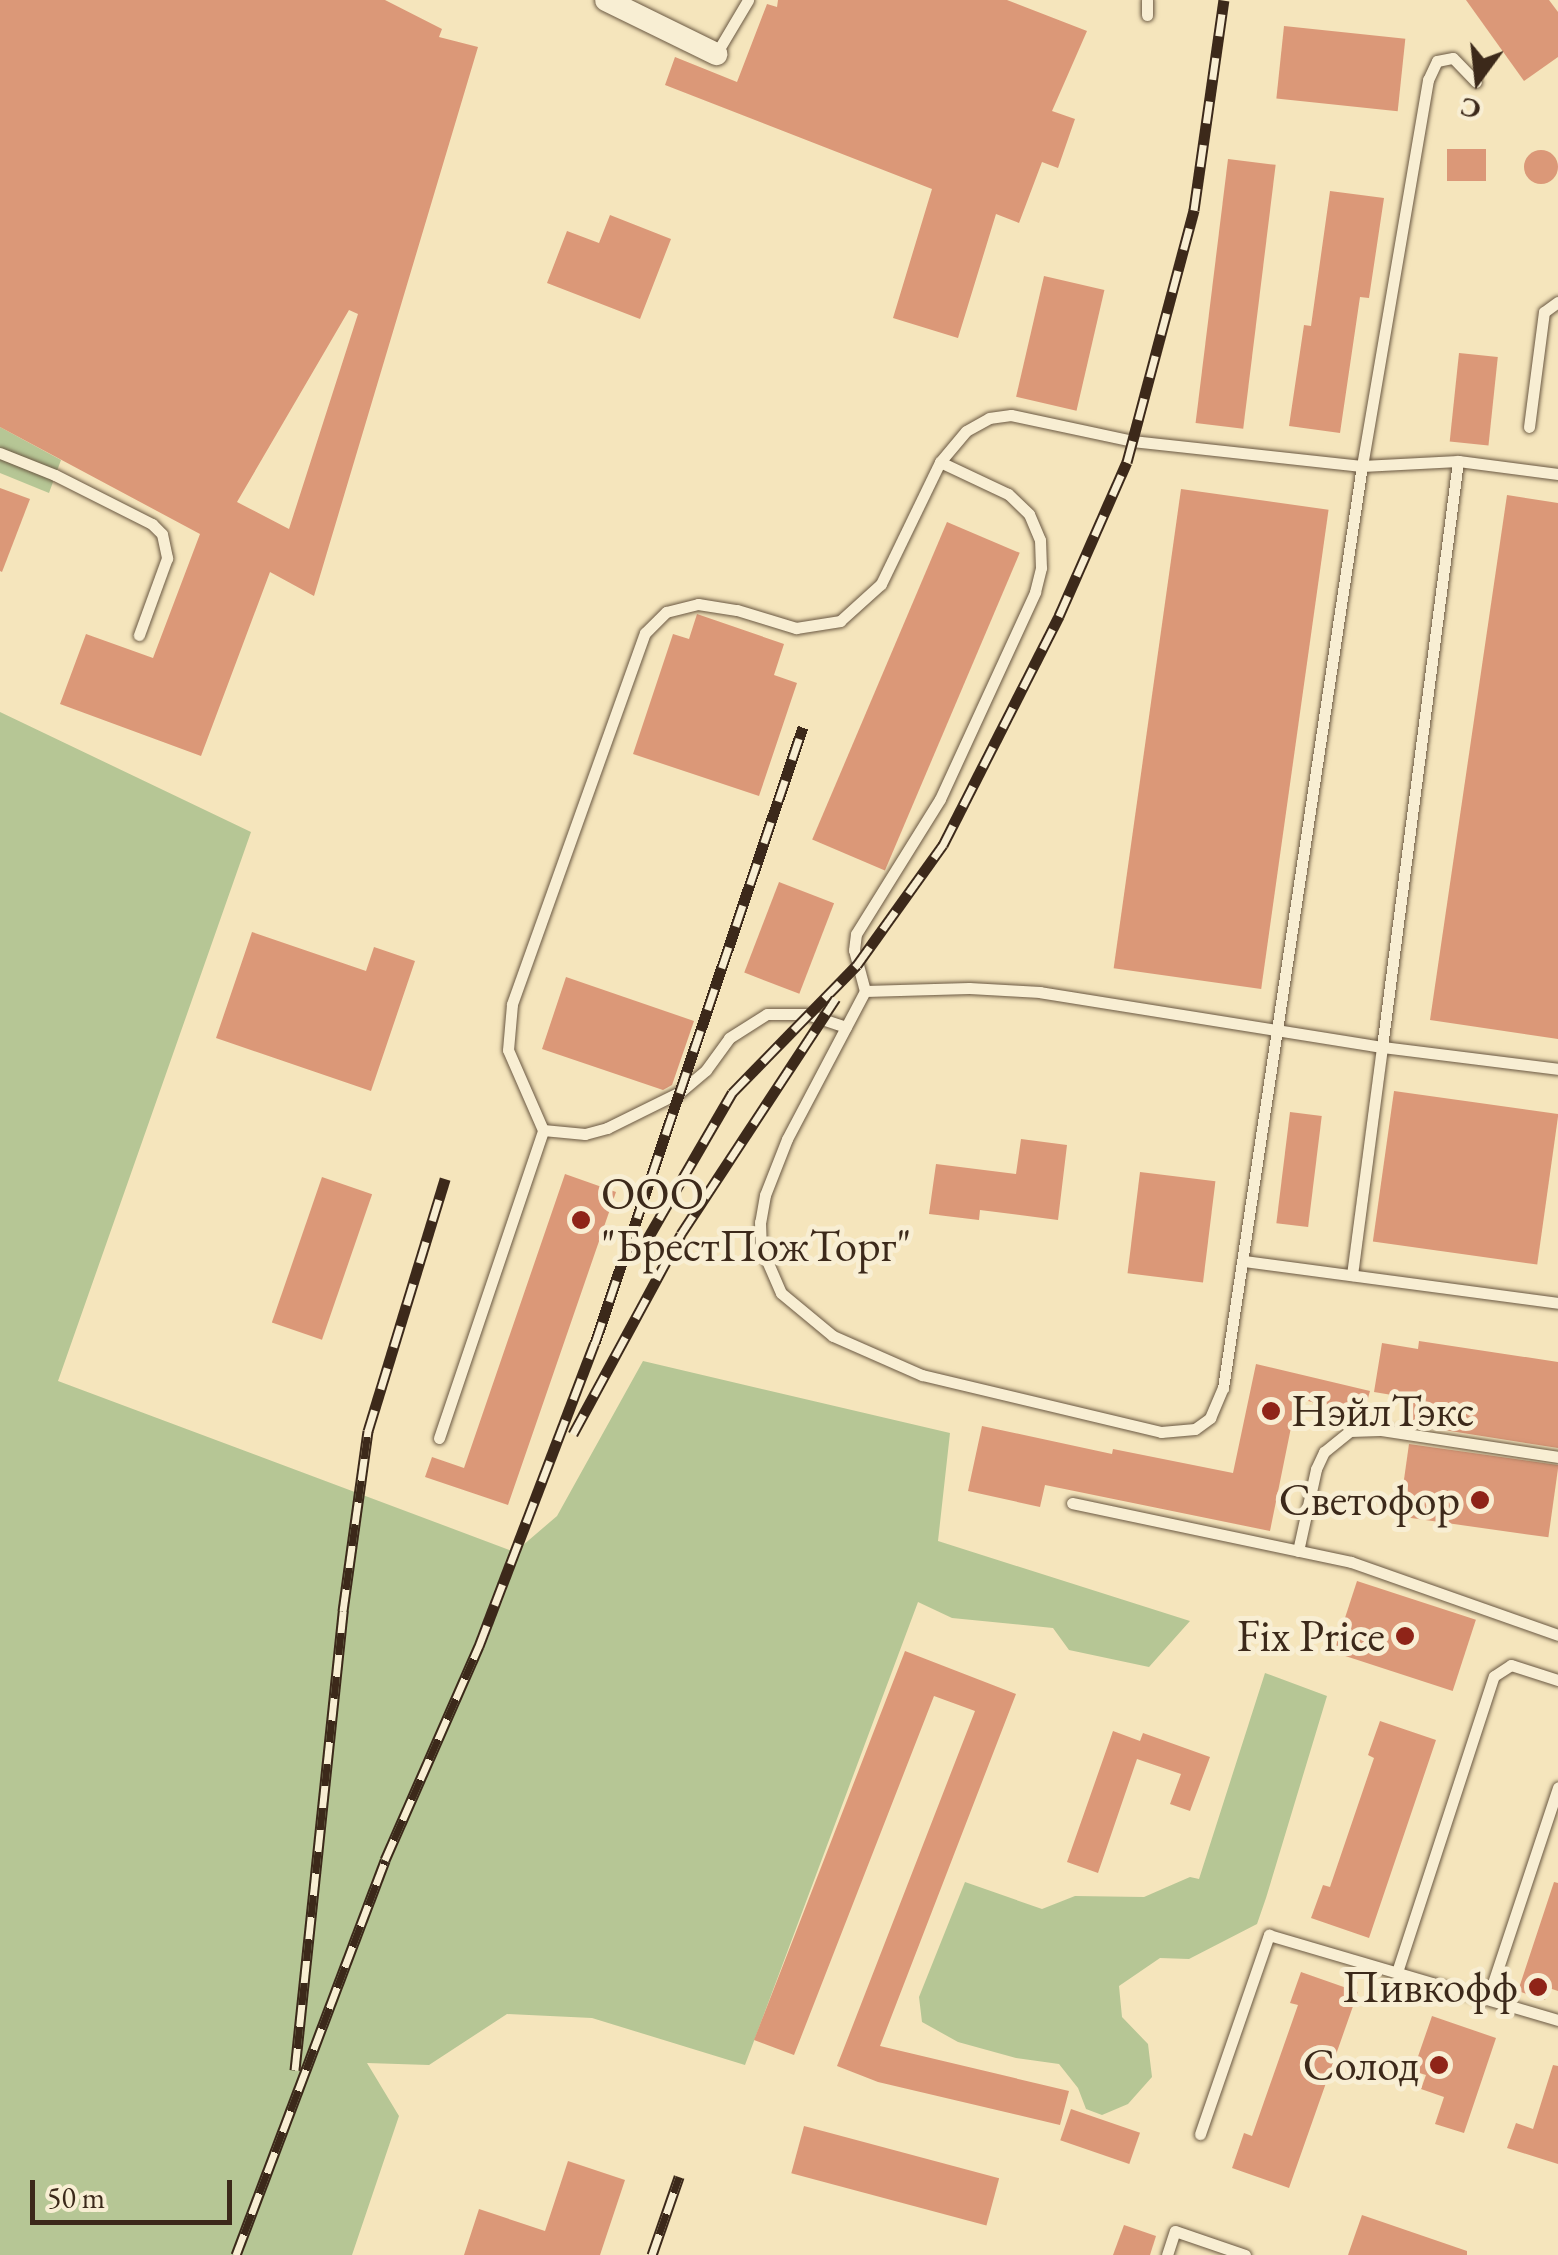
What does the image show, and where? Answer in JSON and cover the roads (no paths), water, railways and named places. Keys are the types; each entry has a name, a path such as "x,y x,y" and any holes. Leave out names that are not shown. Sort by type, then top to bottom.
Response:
{"street":[{"path":"606,0 716,54"}],"lane":[{"path":"716,54 748,0"},
{"path":"1147,0 1147,15"},
{"path":"940,462 1008,494 1029,514 1040,540 1041,568 1035,592 940,799 856,934 854,950 864,991 775,1166 760,1222 768,1270 781,1292 833,1336 876,1358 962,1388 1179,1433 1195,1429 1218,1404 1244,1260 1362,466 1428,80 1431,68 1445,58 1461,62 1476,82"},
{"path":"1530,427 1544,312 1558,302"},
{"path":"439,1438 543,1130 508,1050 512,1004 645,634 666,612 698,604 810,629 854,612 882,584 940,462 966,430 989,418 1011,414 1132,441 1362,466 1458,461 1558,474"},
{"path":"0,454 55,475 152,524 162,534 167,558 138,635"},
{"path":"1352,1275 1458,461"},
{"path":"864,991 1004,988 1558,1069"},
{"path":"543,1130 586,1134 639,1114 694,1082 729,1038 767,1014 807,1014 846,1027"},
{"path":"1244,1260 1558,1304"},
{"path":"1298,1551 1316,1469 1324,1452 1350,1432 1380,1430 1558,1457"},
{"path":"1072,1503 1351,1562 1558,1635"},
{"path":"1398,1972 1494,1676 1510,1665 1558,1680"},
{"path":"1488,1998 1558,1786"},
{"path":"1200,2134 1269,1935 1558,2020"},
{"path":"1167,2255 1175,2231 1244,2255"}],"railway":[{"path":"637,1257 732,1093 857,965 943,845 1059,616 1127,462 1194,210 1224,0"},
{"path":"236,2255 385,1860 479,1646 595,1343 803,727"},
{"path":"573,1434 681,1234 836,998"},
{"path":"295,2070 343,1611 368,1431 445,1179"},
{"path":"652,2255 679,2177"}],"place":[{"name":"ООО \"БрестПожТорг\"","path":"581,1220"},
{"name":"НэйлТэкс","path":"1271,1411"},
{"name":"Светофор","path":"1480,1500"},
{"name":"Fix Price","path":"1405,1636"},
{"name":"Пивкофф","path":"1538,1987"},
{"name":"Солод","path":"1439,2065"}]}
